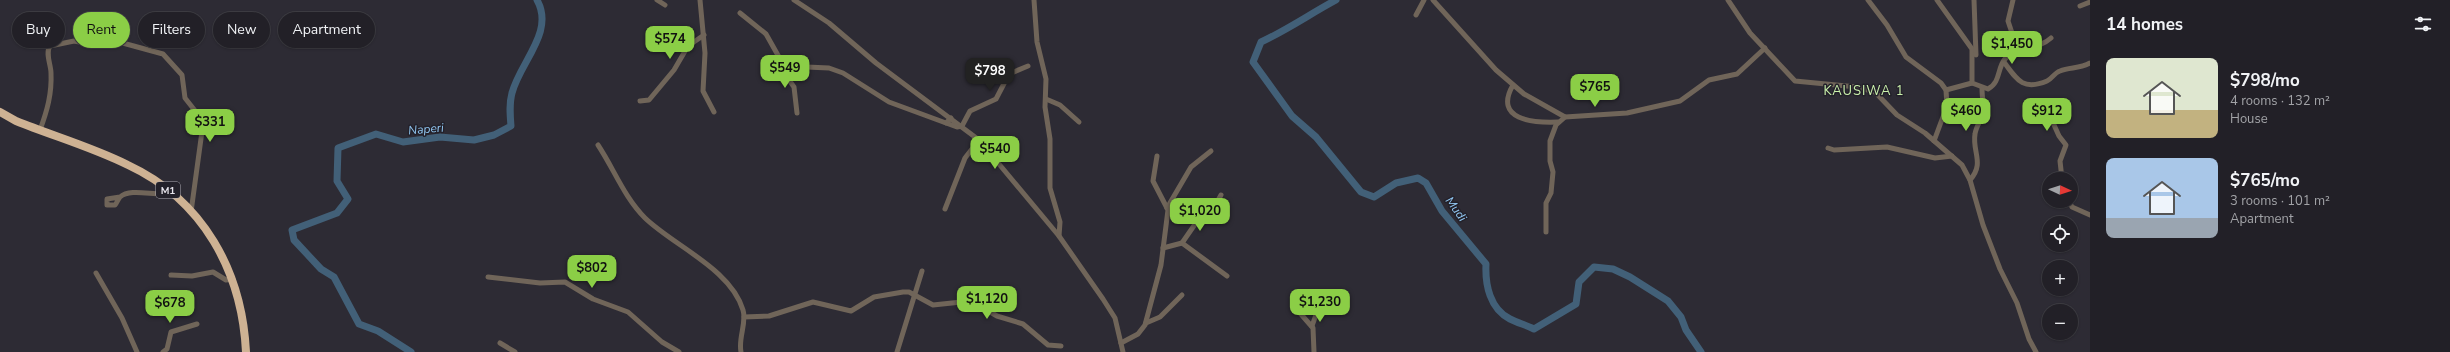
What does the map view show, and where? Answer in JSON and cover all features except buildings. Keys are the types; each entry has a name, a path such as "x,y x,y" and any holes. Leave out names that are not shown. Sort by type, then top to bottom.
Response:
{"highway":[{"name":"M1","path":"0,112 40,130 129,165 172,193 191,212 213,240 233,279 243,314 246,352"}],"street":[{"path":"657,0 664,5"},
{"path":"700,0 704,35 703,91 714,112"},
{"path":"794,0 829,23 876,63 979,140 1059,236 1111,311 1123,352"},
{"path":"1034,0 1035,28 1046,78 1046,115 1050,139 1050,188 1060,222 1059,236"},
{"path":"1416,14 1424,0"},
{"path":"1433,0 1451,18 1480,54 1513,85 1528,96 1565,118"},
{"path":"1728,0 1747,29 1796,81 1857,87 1875,92 1897,115 1934,141 1962,165 1970,180 1983,225 2000,269 2017,303 2029,339 2036,352"},
{"path":"1868,0 1887,25 1906,57 1941,83 1946,90 1947,106 1934,141"},
{"path":"1937,0 1971,47 1974,59"},
{"path":"1972,83 1976,50 1974,0"},
{"path":"1946,90 1972,83 1988,89 1994,85 2014,40 2008,21 2013,0"},
{"path":"2080,6 2090,2"},
{"path":"740,13 766,34 784,66 785,74 794,87 797,113"},
{"path":"640,101 649,100 674,70 688,46 704,35"},
{"path":"2004,61 2016,52 2037,48 2051,38"},
{"path":"40,130 50,99 51,74 48,53 50,46 74,41 95,45 119,42 164,54 182,75 185,98 200,116 203,124 191,212"},
{"path":"1513,85 1508,104 1512,114 1531,120 1558,122 1565,118 1627,113 1680,101 1710,80 1737,74 1765,48"},
{"path":"2004,61 2019,82 2025,84 2048,80 2060,71 2090,63"},
{"path":"784,66 829,68 843,73 889,102 957,127 962,126"},
{"path":"962,126 970,111 986,101 996,99 1009,74 1028,66"},
{"path":"1970,180 1975,173 1979,158 1974,149 1975,133 1982,115 1982,88"},
{"path":"1046,99 1060,105 1079,122"},
{"path":"2044,104 2059,136 2066,145 2060,161 2061,172"},
{"path":"946,123 951,118"},
{"path":"1546,232 1546,203 1551,193 1553,172 1550,161 1550,141 1558,122"},
{"path":"944,209 956,185 965,158 979,140"},
{"path":"598,145 612,166 619,183 645,218 726,281 743,309 744,317 741,352"},
{"path":"1828,148 1834,150 1887,147 1935,158 1952,156"},
{"path":"1121,343 1138,334 1146,323 1157,282 1163,248 1167,208 1191,167 1211,151"},
{"path":"1157,156 1153,181 1167,208"},
{"path":"120,197 133,192 161,196 172,193"},
{"path":"1163,248 1182,243 1200,217 1212,211 1221,195"},
{"path":"2074,208 2090,215"},
{"path":"1182,243 1227,276"},
{"path":"897,352 922,271"},
{"path":"171,275 192,276 213,272 226,280 233,279"},
{"path":"96,273 122,318 137,352"},
{"path":"488,277 540,283 565,282 593,298 628,312 662,342 679,352"},
{"path":"744,317 769,316 813,302 851,312 874,297 906,292 933,305 973,302 997,316 1023,324 1048,345 1061,346"},
{"path":"1146,323 1160,316 1182,295"},
{"path":"1312,326 1317,312 1316,303"},
{"path":"1294,305 1315,331 1314,352"},
{"path":"163,352 167,349 171,332 197,324"},
{"path":"500,343 514,352"}],"waterway":[{"name":"Naperi","path":"411,352 378,331 359,324 334,277 321,269 294,240 292,230 337,213 348,199 337,181 338,148 376,134 403,142 440,137 474,140 494,135 511,126 510,105 512,93 516,81 534,47 542,24 541,12 537,0"},
{"name":"Mudi","path":"1336,0 1261,42 1253,62 1292,116 1316,137 1361,192 1374,197 1396,183 1418,178 1426,183 1442,211 1486,264 1488,288 1493,303 1503,315 1510,319 1534,329 1576,304 1579,282 1594,267 1613,269 1630,277 1668,301 1681,317 1686,330 1701,352"}],"district":[{"name":"KAUSIWA 1","path":"1864,90"}]}
